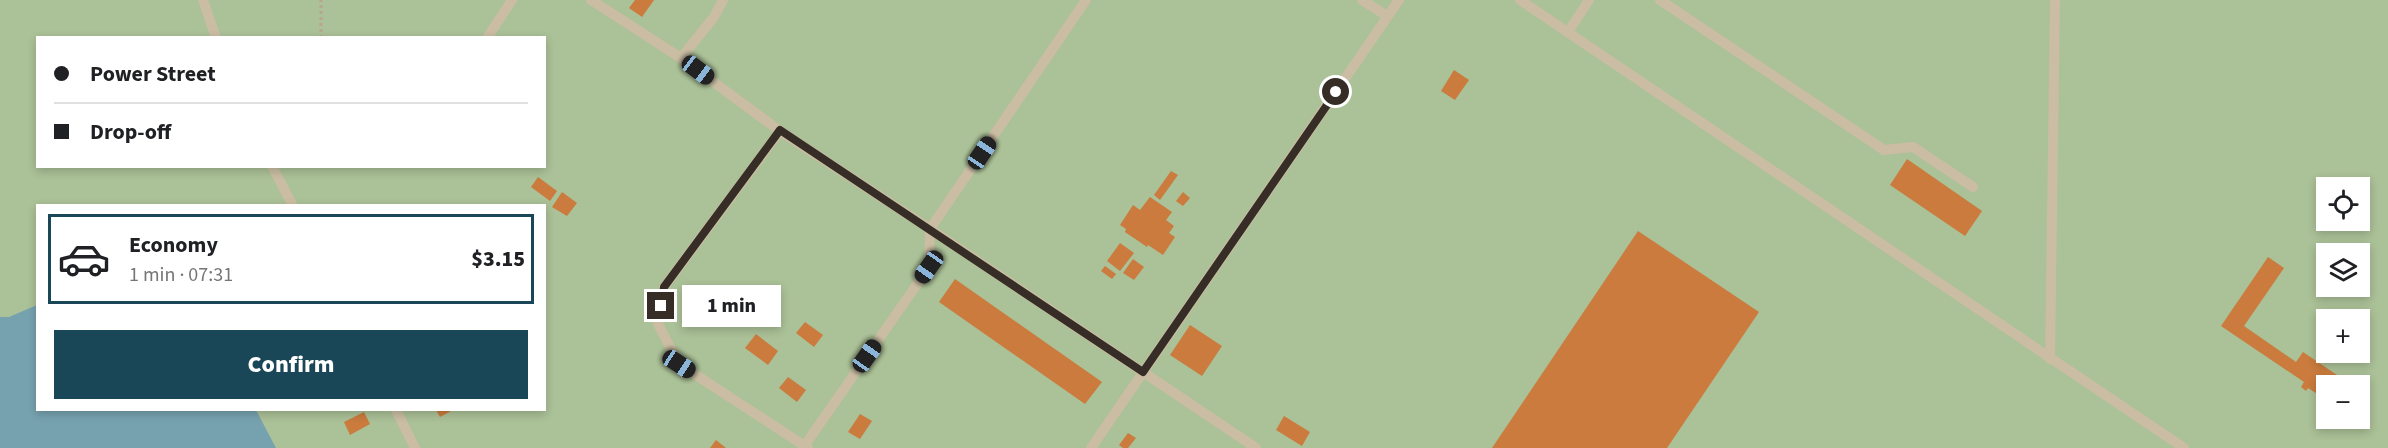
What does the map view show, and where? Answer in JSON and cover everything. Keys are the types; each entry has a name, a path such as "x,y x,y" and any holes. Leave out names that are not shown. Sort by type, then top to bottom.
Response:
{"lane":[{"path":"202,0 215,36"},
{"path":"488,36 512,0"},
{"path":"591,0 681,58 780,130 1256,448"},
{"path":"681,58 714,17 723,0"},
{"path":"780,130 664,287 658,324 679,364 807,447 929,267 930,229 1086,0"},
{"path":"1362,0 1387,16"},
{"path":"1091,448 1400,0"},
{"path":"1520,0 2184,448"},
{"path":"1568,32 1589,0"},
{"path":"1660,0 1884,150 1913,147 1973,188"},
{"path":"2050,359 2055,0"},
{"path":"273,168 292,204"},
{"path":"396,411 415,448"}],"path":[{"path":"321,0 321,36"}],"green space":[{"path":"0,0 2388,0 2388,448 0,448"}],"water":[{"path":"36,305 36,411 257,411 276,448 0,448 0,317 9,317"}],"building":[{"path":"635,0 654,0 642,17 629,8"},
{"path":"1454,70 1469,80 1455,100 1441,91"},
{"path":"1907,159 1982,211 1965,236 1890,185"},
{"path":"1171,171 1178,175 1160,200 1154,195"},
{"path":"538,177 557,191 550,201 531,187"},
{"path":"562,192 577,203 567,216 552,207"},
{"path":"1183,192 1190,198 1183,206 1176,201"},
{"path":"1150,197 1172,212 1166,220 1174,226 1169,233 1175,237 1163,255 1125,232 1126,229 1120,225 1133,205 1140,210"},
{"path":"1638,231 1759,312 1667,448 1492,448"},
{"path":"1120,243 1134,253 1120,271 1107,261"},
{"path":"2268,257 2284,268 2244,326 2296,362 2303,352 2316,363 2337,375 2316,375 2316,393 2308,388 2306,391 2301,387 2304,382 2221,326"},
{"path":"1133,259 1144,267 1134,280 1123,273"},
{"path":"1105,266 1116,274 1112,279 1101,271"},
{"path":"955,279 1102,382 1085,404 939,302"},
{"path":"805,322 823,335 814,347 796,333"},
{"path":"1190,325 1222,346 1202,376 1170,355"},
{"path":"756,334 778,351 768,365 745,348"},
{"path":"788,377 806,390 797,402 779,388"},
{"path":"437,411 451,411 440,417"},
{"path":"364,412 370,424 350,435 344,422"},
{"path":"860,414 872,421 860,439 848,432"},
{"path":"1284,416 1310,432 1302,446 1276,430"},
{"path":"1128,433 1136,438 1128,448 1123,448 1119,445"},
{"path":"716,440 726,448 710,448"}],"route":[{"path":"661,306 664,287 780,130 1143,372 1336,92"}]}
